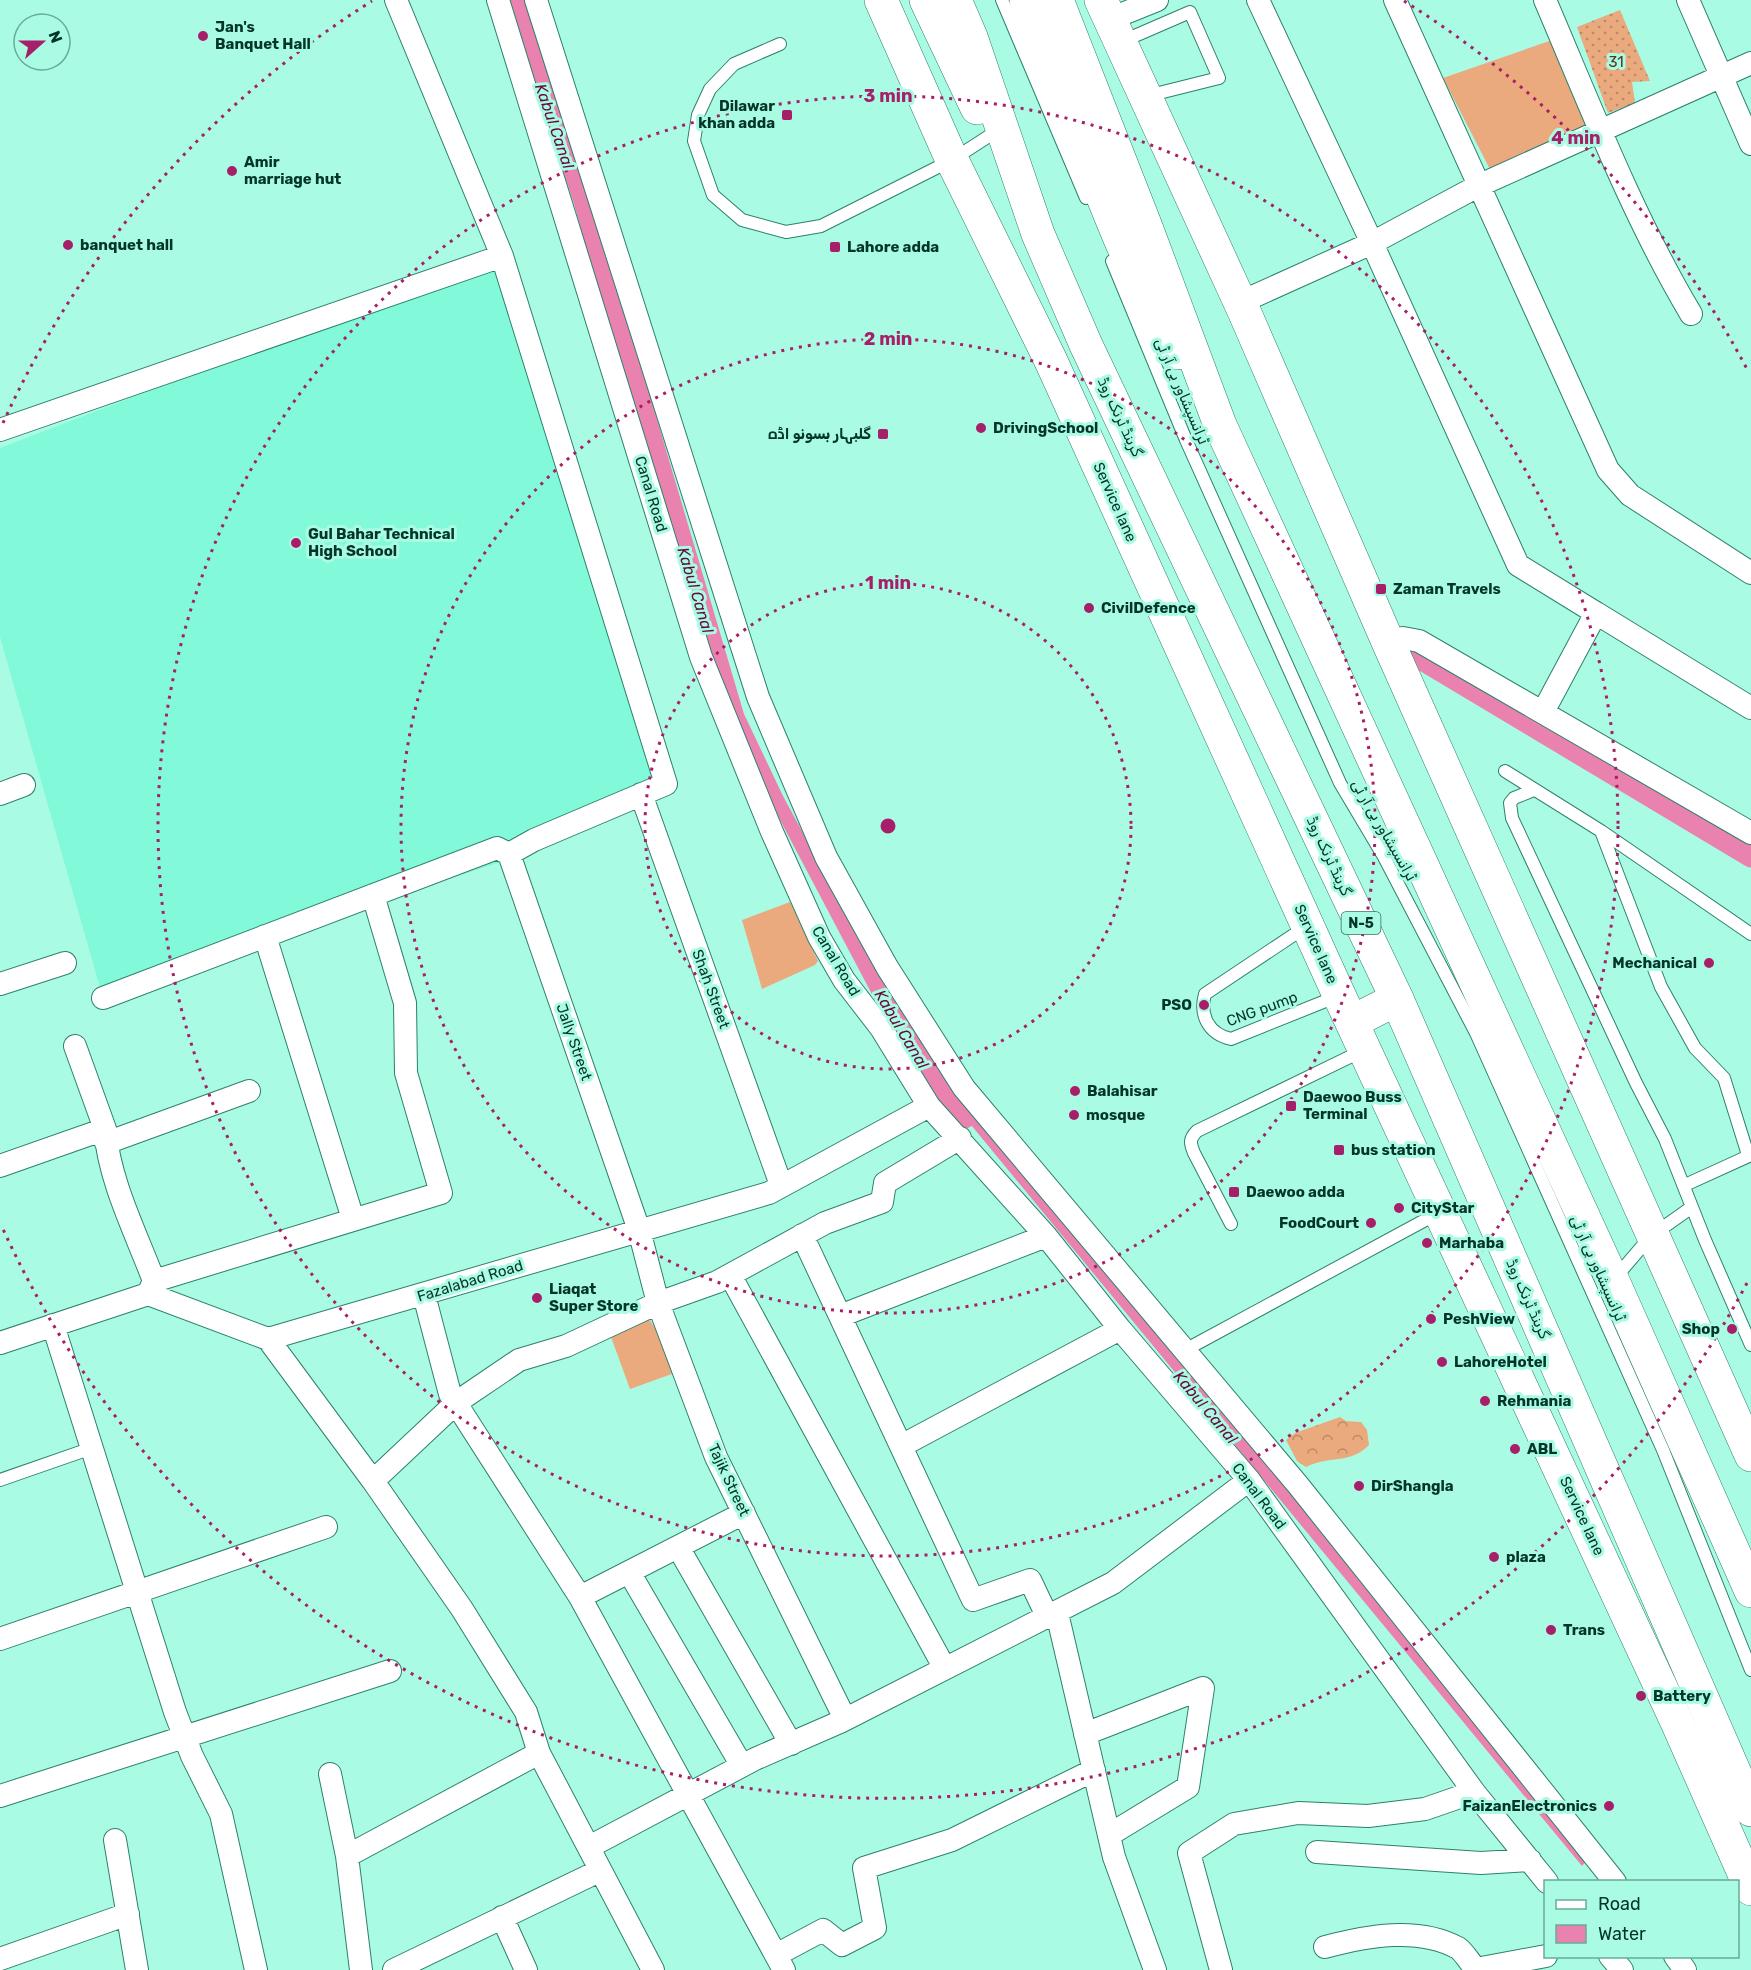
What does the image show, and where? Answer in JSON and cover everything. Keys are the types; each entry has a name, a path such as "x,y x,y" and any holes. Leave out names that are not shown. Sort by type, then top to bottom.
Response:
{"main road":[{"name":"Service lane","path":"881,0 952,160 1051,361 1352,1022 1677,1722 1751,1889"},
{"path":"926,0 989,136 1038,234"},
{"name":"گرینڈ ٹرنک روڈ","path":"955,0 971,37 1038,234 1086,345 1397,999 1751,1810"},
{"path":"1026,0 1122,244 1150,308 1220,425"},
{"path":"1057,0 1125,172 1220,425 1613,1281 1751,1591"},
{"path":"1111,20 1751,1455"},
{"path":"1051,361 1086,345"},
{"path":"1352,1022 1397,999"}],"street":[{"path":"103,998 497,848 509,854 534,840 666,784 502,256 396,0"},
{"name":"Canal Road","path":"498,0 701,657 772,832 819,937 844,980 881,1028 929,1106 1046,1236 1120,1329 1249,1480 1474,1792 1547,1880"},
{"path":"536,0 758,697 826,858 887,967 964,1088 1298,1485 1614,1880"},
{"path":"1111,20 1157,0"},
{"path":"1258,0 1372,243 1518,566 1751,708"},
{"path":"1395,0 1608,470 1630,495 1751,573"},
{"path":"1545,0 1602,132 1671,281 1691,314"},
{"path":"1688,0 1751,144"},
{"path":"1239,303 1372,243 1478,186 1751,63"},
{"path":"0,430 502,256"},
{"path":"1544,711 1596,613"},
{"path":"1388,642 1403,638 1419,641 1544,711 1751,833"},
{"path":"0,794 24,785"},
{"name":"Shah Street","path":"641,794 781,1185"},
{"name":"Jally Street","path":"509,854 639,1230"},
{"path":"0,1343 151,1287 353,1219 441,1194 406,1073 405,1003 373,895"},
{"path":"265,936 353,1219"},
{"path":"0,984 64,963"},
{"path":"75,1046 151,1287 268,1339 373,1481 462,1609 526,1712 539,1753 653,1970"},
{"path":"0,1166 249,1091"},
{"name":"Fazalabad Road","path":"268,1339 769,1193 929,1106"},
{"path":"373,1481 457,1402 519,1360 566,1346 658,1303 730,1275 825,1222 882,1202 885,1183 960,1138"},
{"name":"Tajik Street","path":"639,1230 658,1303 717,1457 845,1719"},
{"path":"802,1235 973,1600 1030,1580 1053,1615 1085,1734 1114,1857 1155,1970"},
{"path":"840,1316 1046,1236"},
{"path":"730,1275 944,1667"},
{"path":"424,1295 450,1394 580,1597 780,1962 823,1930 842,1945 875,1928 864,1868 952,1840 1094,1770"},
{"path":"53,1325 184,1736 221,1814 256,1970"},
{"path":"901,1446 1120,1329"},
{"path":"589,1847 742,1766 845,1719 1113,1583 1249,1480"},
{"path":"580,1597 744,1513"},
{"path":"0,1639 326,1527"},
{"path":"678,1547 790,1744"},
{"path":"629,1572 742,1766"},
{"path":"0,1796 390,1671"},
{"path":"1085,1734 1203,1688 1188,1787 1109,1835"},
{"path":"347,1856 539,1753"},
{"path":"330,1774 347,1856 361,1970"},
{"path":"1221,1970 1189,1853 1234,1824 1298,1813 1368,1816 1425,1809 1474,1792"},
{"path":"115,1840 137,1970"},
{"path":"1317,1852 1481,1863 1530,1860"},
{"path":"394,1970 600,1871"},
{"path":"0,1959 128,1914"},
{"path":"501,1917 526,1970"},
{"path":"1326,1947 1366,1936 1422,1936 1459,1949 1476,1969 1544,1956"},
{"path":"1612,1958 1622,1970"},
{"path":"1676,1958 1685,1970"}],"lane":[{"path":"1002,0 1091,210"},
{"path":"1111,20 1190,12 1219,78 1146,96"},
{"path":"780,44 734,64 710,89 698,115 694,141 713,195 742,220 786,232 821,226 952,160 989,136"},
{"name":"ٹرانسپشاور بی آر ٹی","path":"1109,253 1186,440 1340,783 1383,857 1476,1033 1663,1450 1751,1670"},
{"path":"1505,771 1601,831 1751,934"},
{"path":"1534,790 1514,798 1510,804 1512,818 1685,1185 1692,1207 1751,1345"},
{"path":"1601,831 1661,987 1695,1048 1724,1078 1749,1155 1685,1185"},
{"name":"CNG pump","path":"1308,926 1205,994 1202,1004 1206,1022 1213,1031 1231,1039 1352,1022"},
{"path":"1231,1224 1194,1153 1190,1142 1192,1136 1352,1022"},
{"path":"1613,1281 1652,1236 1692,1207"},
{"path":"1185,1350 1441,1212"},
{"path":"0,1480 92,1448"}],"shaded area":[{"name":"Gul Bahar Technical High School","path":"502,256 666,784 522,855 229,950 103,998 0,637 0,448"}],"green space":[{"name":"31","path":"1620,10 1650,81 1632,82 1635,103 1608,113 1577,27"},
{"path":"1561,37 1597,122 1495,179 1443,78"},
{"path":"790,902 818,961 815,965 762,989 742,920"},
{"path":"649,1319 683,1370 630,1389 607,1326"},
{"path":"1340,1417 1346,1421 1361,1422 1367,1430 1369,1445 1347,1458 1323,1461 1306,1467 1297,1461 1286,1440 1295,1433"}],"water":[{"path":"507,0 525,0 638,355 744,714 783,796 836,894 945,1079 929,1084 914,1074 749,761 706,655 629,406 574,204"},
{"path":"962,1094 1597,1849 1582,1866 948,1097"}],"waterway":[{"path":"1412,654 1751,857"},
{"name":"Kabul Canal","path":"918,1061 965,1118"}],"place":[{"name":"Jan's Banquet Hall","path":"203,36"},
{"name":"Dilawar khan adda","path":"787,115"},
{"name":"Amir marriage hut","path":"232,171"},
{"name":"banquet hall","path":"68,245"},
{"name":"Lahore adda","path":"835,247"},
{"name":"DrivingSchool","path":"981,428"},
{"name":"گلبہار بسونو اڈہ","path":"883,434"},
{"name":"Gul Bahar Technical High School","path":"296,543"},
{"name":"Zaman Travels","path":"1381,589"},
{"name":"CivilDefence","path":"1089,608"},
{"name":"Mechanical","path":"1709,963"},
{"name":"PSO","path":"1204,1005"},
{"name":"Balahisar","path":"1075,1091"},
{"name":"Daewoo Buss Terminal","path":"1291,1106"},
{"name":"mosque","path":"1074,1115"},
{"name":"bus station","path":"1339,1150"},
{"name":"Daewoo adda","path":"1234,1192"},
{"name":"CityStar","path":"1399,1208"},
{"name":"FoodCourt","path":"1371,1223"},
{"name":"Marhaba","path":"1427,1243"},
{"name":"Liaqat Super Store","path":"537,1298"},
{"name":"PeshView","path":"1431,1319"},
{"name":"Shop","path":"1732,1329"},
{"name":"LahoreHotel","path":"1442,1362"},
{"name":"Rehmania","path":"1485,1401"},
{"name":"ABL","path":"1515,1449"},
{"name":"DirShangla","path":"1359,1486"},
{"name":"plaza","path":"1494,1557"},
{"name":"Trans","path":"1551,1630"},
{"name":"Battery","path":"1641,1696"},
{"name":"FaizanElectronics","path":"1609,1806"}]}
